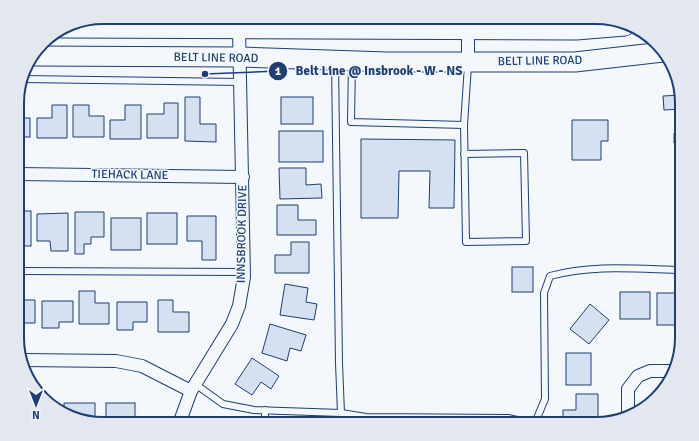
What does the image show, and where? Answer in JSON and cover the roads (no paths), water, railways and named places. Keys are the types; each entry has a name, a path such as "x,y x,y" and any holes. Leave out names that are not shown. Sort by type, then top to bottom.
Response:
{"main road":[{"path":"79,28 239,28 468,24 576,30 616,27"},
{"name":"BELT LINE ROAD","path":"39,56 575,62 657,53"}],"street":[{"path":"468,24 468,62"},
{"name":"INNSBROOK DRIVE","path":"182,417 193,388 232,324 239,306 244,272 239,28"},
{"name":"TIEHACK LANE","path":"24,174 243,177"},
{"path":"27,360 116,361 142,366 193,388"},
{"path":"628,410 628,390 638,376 650,371 668,371"}],"lane":[{"path":"343,60 351,122 464,125"},
{"path":"341,413 339,363 343,60"},
{"path":"464,154 524,153 526,241 466,242 464,154 464,125 468,62"},
{"path":"28,79 241,82"},
{"path":"538,417 545,399 544,293 550,276 566,271 596,269 675,270"},
{"path":"24,271 244,272"},
{"path":"193,388 223,404 254,410 341,413 366,417"},
{"path":"265,410 266,417"}],"place":[{"name":"Belt Line @ Insbrook - W - NS","path":"205,74"}]}
